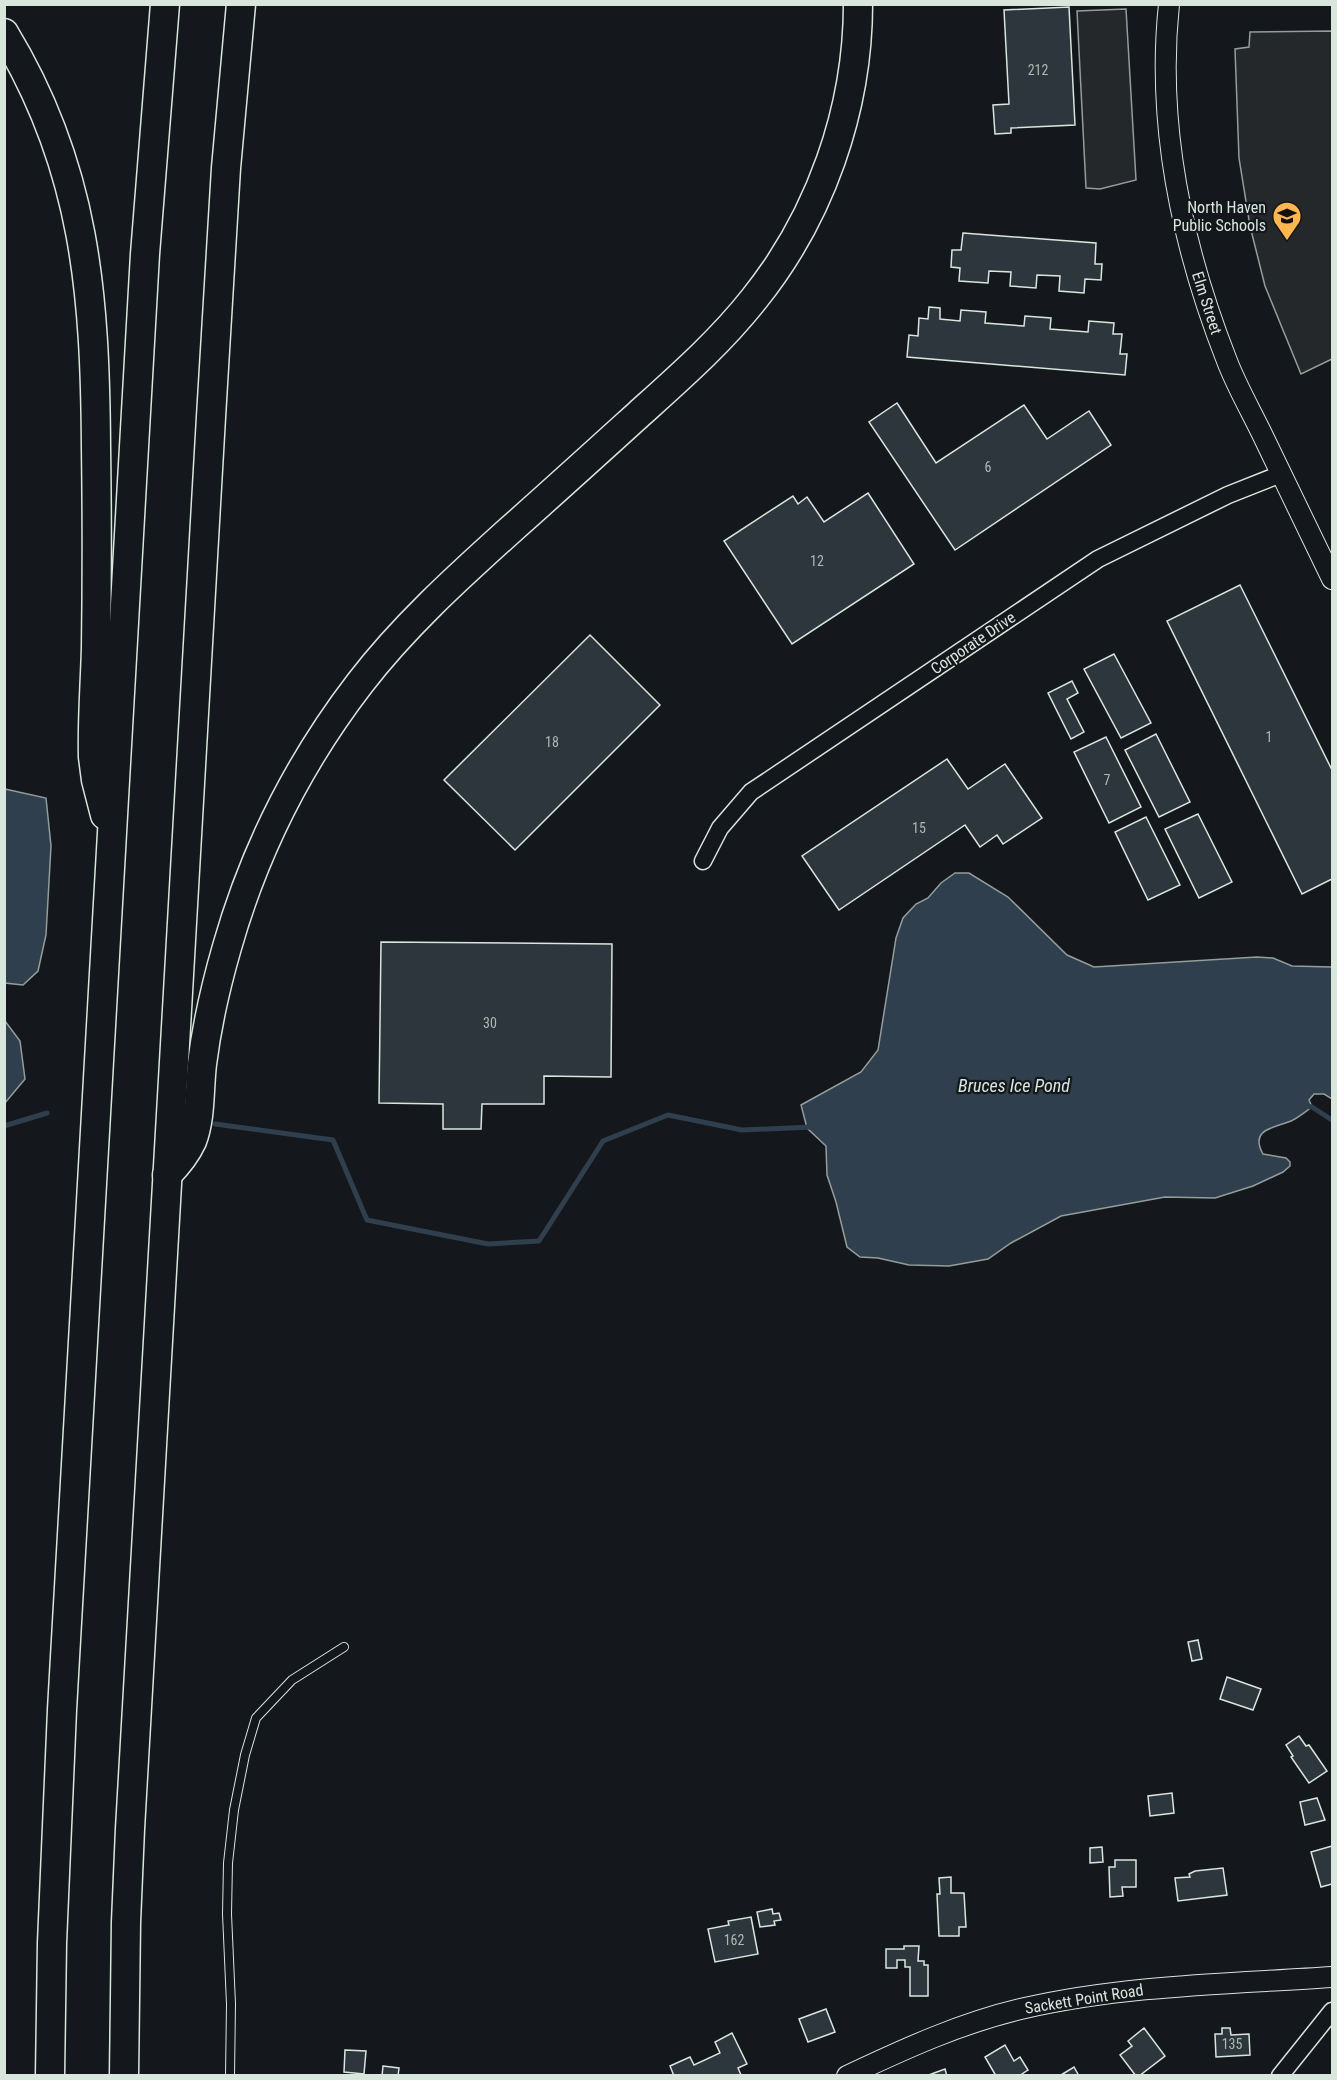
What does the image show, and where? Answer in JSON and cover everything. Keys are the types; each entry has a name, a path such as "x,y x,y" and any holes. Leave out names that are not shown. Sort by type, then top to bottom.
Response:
{"highway":[{"path":"50,2076 52,1932 62,1710 145,255 165,4"},
{"path":"124,2076 126,1910 167,1175 224,204 240,4"},
{"path":"167,1175 186,1153 194,1133 207,1028 233,925 260,854 312,754 357,687 412,623 484,553 695,363 738,319 771,277 810,210 838,136 854,67 858,4"},
{"path":"4,33 36,95 62,159 78,214 89,282 95,362 97,532 93,757 98,790 112,836"}],"street":[{"name":"Elm Street","path":"1169,4 1167,98 1174,171 1182,217 1207,305 1228,363 1332,579"},
{"name":"Corporate Drive","path":"703,861 720,828 751,792 981,637 1098,559 1228,495 1281,474"},
{"name":"Sackett Point Road","path":"847,2076 937,2036 1023,2008 1088,1996 1169,1986 1332,1977"},
{"path":"1280,2076 1332,2011"}],"lane":[{"path":"230,2076 228,1863 234,1810 245,1755 256,1718 292,1680 344,1647"}],"shaded area":[{"path":"1126,9 1136,180 1100,189 1086,188 1077,11"},
{"name":"North Haven Public Schools","path":"1332,31 1332,359 1301,374 1265,286 1250,226 1239,158 1235,49 1249,47 1250,32"}],"water":[{"path":"5,789 46,798 51,846 46,935 38,971 23,985 5,983"},
{"name":"Bruces Ice Pond","path":"955,873 969,873 1008,897 1067,955 1094,967 1257,957 1273,958 1292,966 1332,967 1332,1099 1324,1094 1314,1094 1309,1100 1312,1107 1294,1120 1265,1131 1259,1139 1259,1146 1263,1154 1286,1158 1290,1166 1283,1172 1253,1186 1215,1198 1165,1197 1061,1216 1011,1243 988,1259 949,1266 909,1265 878,1258 860,1257 847,1247 827,1175 826,1146 807,1128 801,1105 861,1072 878,1050 896,938 903,918 916,904 928,898 941,883"},
{"path":"5,1021 20,1041 25,1079 5,1103"}],"building":[{"path":"1069,7 1075,125 1011,128 1011,133 995,134 993,105 1009,104 1004,10"},
{"path":"963,233 1096,243 1095,264 1102,264 1101,280 1085,279 1084,293 1059,291 1060,276 1037,275 1036,288 1010,286 1011,272 989,271 988,283 959,281 960,268 951,267 952,250 961,250"},
{"path":"929,307 940,308 940,319 960,321 961,310 986,312 985,323 1024,326 1025,316 1051,318 1050,329 1088,332 1089,321 1114,323 1113,334 1122,334 1120,354 1127,354 1125,375 907,357 909,335 918,336 919,318 928,319"},
{"path":"897,403 936,463 1024,405 1047,439 1089,411 1111,445 955,550 869,422"},
{"path":"868,493 914,564 792,644 724,541 793,496 798,504 807,497 824,522"},
{"path":"1240,585 1332,770 1332,879 1302,894 1167,621"},
{"path":"590,635 660,705 515,850 444,780"},
{"path":"1114,654 1151,723 1121,738 1084,669"},
{"path":"1072,681 1078,693 1067,699 1084,732 1071,739 1048,693"},
{"path":"1156,734 1190,802 1159,817 1125,750"},
{"path":"1106,737 1141,807 1109,823 1074,752"},
{"path":"947,759 968,789 1005,764 1042,818 1003,844 997,835 980,847 965,825 839,910 802,856"},
{"path":"1198,814 1232,882 1199,898 1165,829"},
{"path":"1146,817 1180,885 1148,900 1115,832"},
{"path":"381,942 612,944 611,1077 544,1076 544,1104 482,1104 481,1129 443,1129 443,1104 379,1103"},
{"path":"1198,1640 1202,1659 1192,1661 1188,1642"},
{"path":"1227,1677 1261,1689 1253,1710 1220,1699"},
{"path":"1299,1736 1306,1746 1309,1745 1327,1771 1309,1783 1291,1757 1293,1756 1286,1745"},
{"path":"1172,1793 1174,1813 1150,1816 1148,1796"},
{"path":"1317,1798 1325,1820 1305,1825 1300,1802"},
{"path":"1332,1846 1332,1884 1321,1887 1311,1852"},
{"path":"1102,1847 1103,1862 1090,1863 1090,1848"},
{"path":"1115,1860 1136,1860 1136,1887 1122,1887 1123,1896 1110,1897 1109,1867 1115,1867"},
{"path":"1223,1868 1227,1895 1178,1901 1175,1878 1190,1877 1189,1874 1195,1871"},
{"path":"951,1877 951,1893 964,1893 966,1927 959,1927 959,1936 939,1936 937,1894 940,1894 939,1878"},
{"path":"772,1909 773,1914 779,1913 781,1920 774,1921 775,1925 760,1927 757,1912"},
{"path":"751,1917 758,1954 715,1962 708,1929 729,1925 728,1921"},
{"path":"904,1946 919,1946 918,1961 924,1961 924,1965 928,1965 928,1996 910,1996 910,1967 905,1967 905,1960 897,1960 897,1968 886,1968 886,1949 904,1949"},
{"path":"826,2009 835,2032 808,2042 799,2019"},
{"path":"1144,2028 1165,2056 1136,2076 1120,2055 1132,2046 1128,2041"},
{"path":"1222,2028 1230,2028 1231,2035 1249,2034 1250,2055 1216,2057 1215,2034 1222,2034"},
{"path":"732,2033 747,2064 738,2068 741,2075 674,2076 670,2066 690,2057 694,2065 720,2053 715,2042"},
{"path":"1005,2045 1014,2061 1020,2057 1028,2070 1022,2074 1023,2076 996,2076 985,2057"},
{"path":"345,2050 366,2051 364,2074 344,2072"},
{"path":"383,2066 399,2068 398,2076 382,2076"},
{"path":"1074,2067 1079,2076 1061,2075"},
{"path":"945,2069 947,2076 926,2076"}],"waterway":[{"path":"1305,1106 1312,1107 1332,1120"},
{"path":"4,1126 47,1113"},
{"path":"215,1124 333,1140 367,1220 488,1244 539,1241 603,1141 668,1115 742,1130 812,1127"}],"place":[{"name":"North Haven Public Schools","path":"1287,242"}]}
